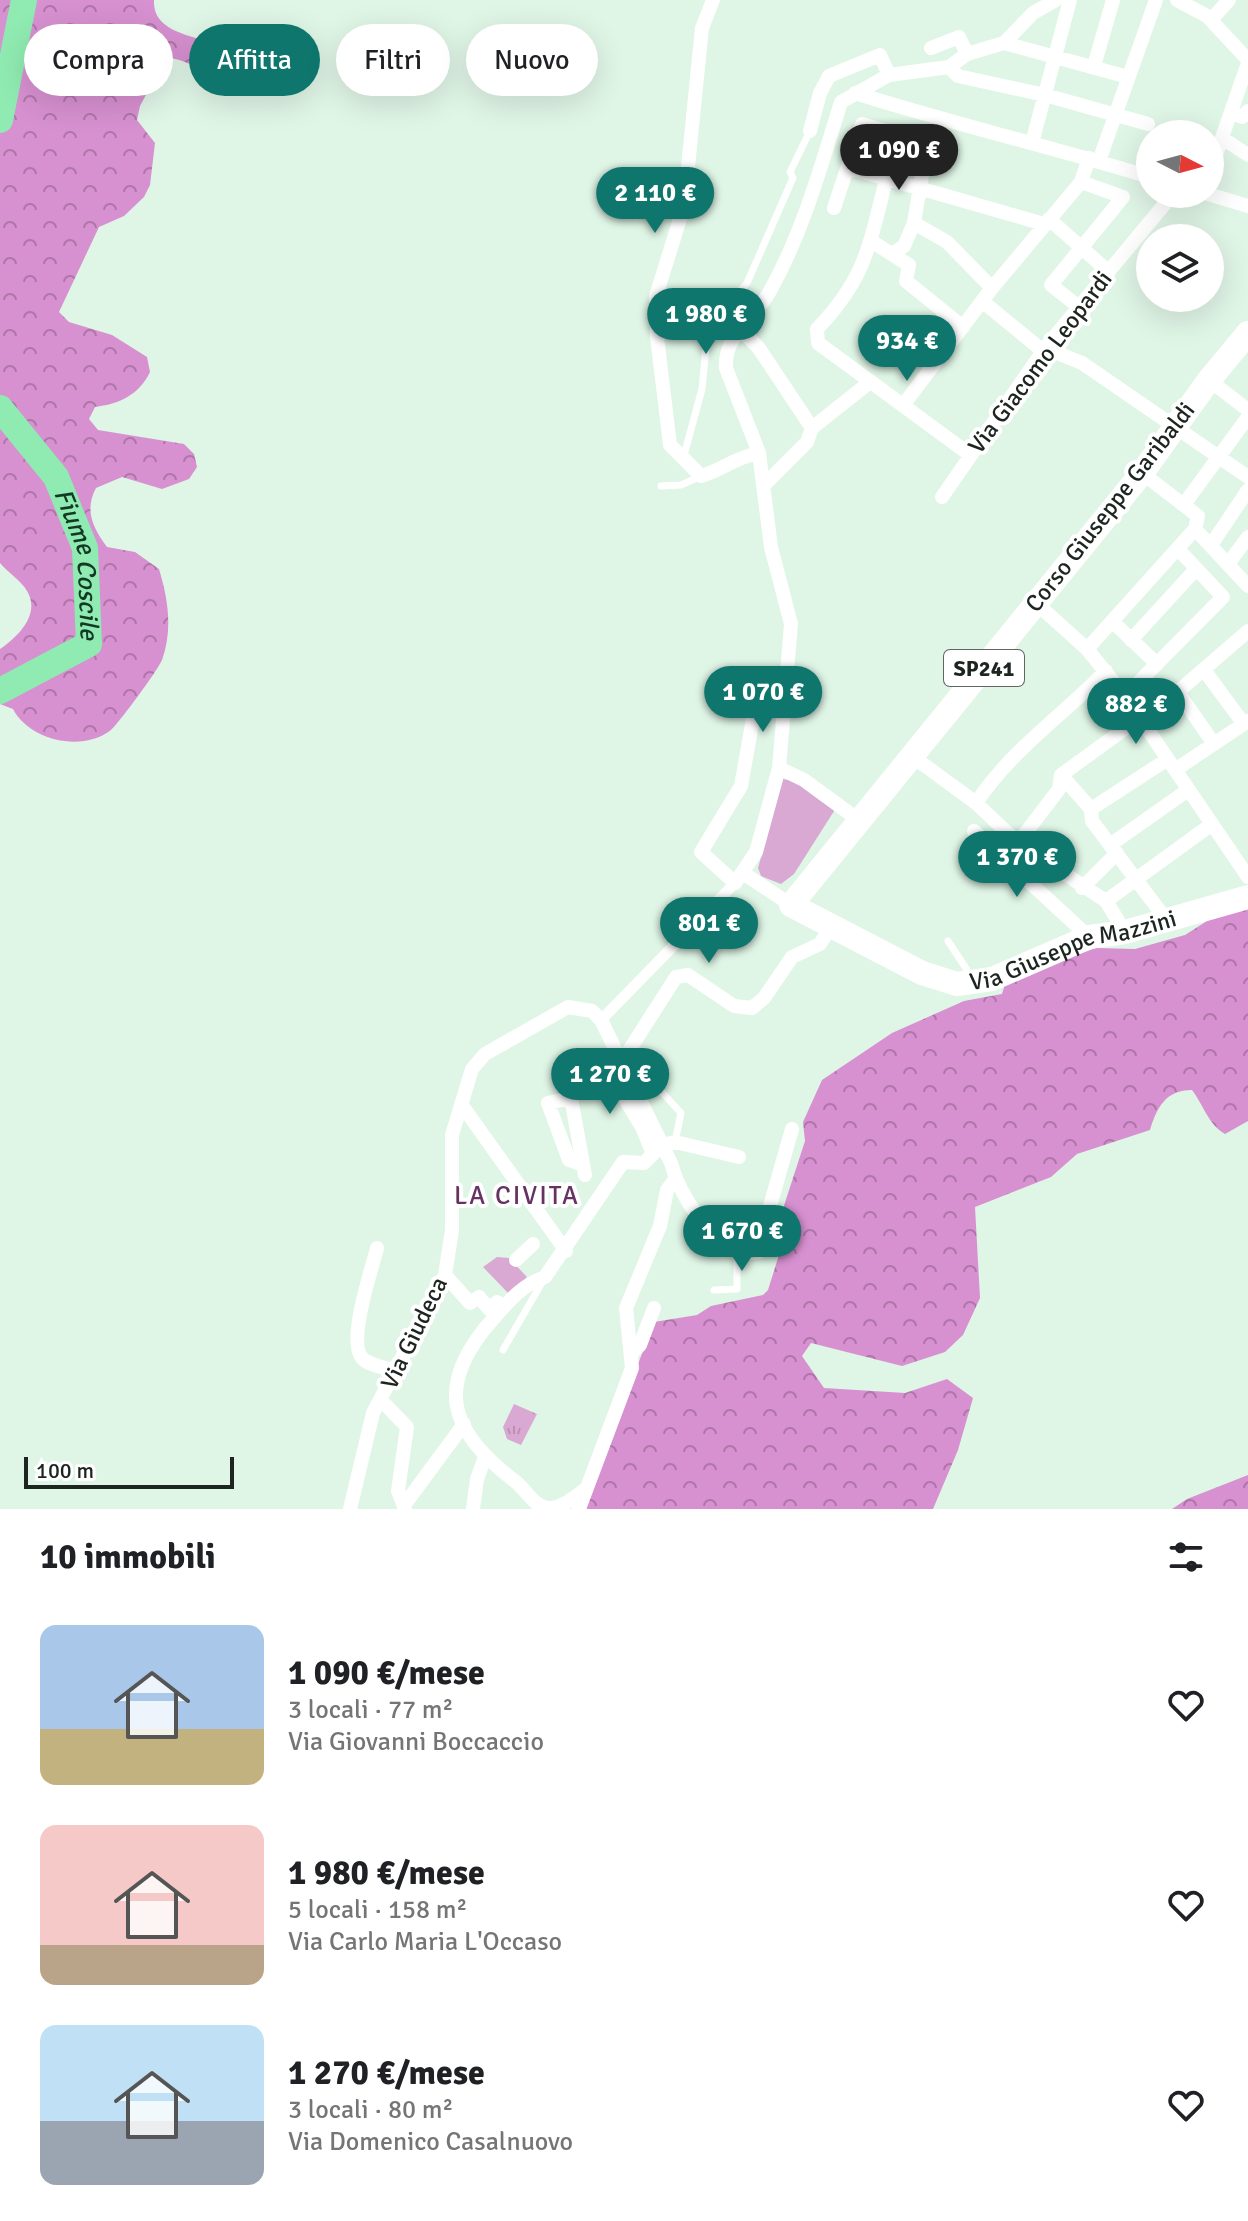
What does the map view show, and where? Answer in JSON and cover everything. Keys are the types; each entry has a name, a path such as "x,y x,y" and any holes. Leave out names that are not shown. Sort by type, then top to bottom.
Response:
{"main road":[{"name":"Corso Giuseppe Garibaldi","path":"791,905 1142,473 1209,380 1248,333"},
{"name":"Via Giuseppe Mazzini","path":"791,905 830,928 944,981 974,983 992,979 1089,937 1125,932 1165,918 1248,897"}],"street":[{"path":"713,0 702,28 684,206 656,296 665,423 670,445 682,461 701,476 726,466 733,458 759,453"},
{"path":"1004,43 1029,6 1056,0"},
{"path":"1032,143 1070,0"},
{"path":"1094,66 1113,0"},
{"path":"904,404 992,288 1081,182 1114,115 1156,0"},
{"path":"1177,0 1211,20 1248,62 1224,132"},
{"path":"1211,20 1229,0"},
{"path":"931,48 959,37 967,54"},
{"path":"792,1129 770,1206 770,1237 766,1249 751,1254 737,1253 704,1223 675,1179 671,1163 601,1020 743,878 759,842 779,768 791,624 775,571 759,453 726,368 725,354 740,329 769,295 817,181 841,102 889,75 949,67 967,54 1004,43 1128,77"},
{"path":"810,131 820,93 829,76 880,55 889,75"},
{"path":"949,67 958,76 1045,95 1136,121"},
{"path":"855,93 963,127 1136,173"},
{"path":"1231,112 1242,117 1248,111"},
{"path":"834,208 862,124 927,144 917,189 921,198 914,223 904,246 892,254"},
{"path":"892,133 884,167 886,180 860,275 839,307 817,329 818,343 969,454"},
{"path":"1224,139 1248,155"},
{"path":"849,168 1047,222 1109,272"},
{"path":"1079,307 1051,285 1123,197 1081,182"},
{"path":"1224,199 1248,206"},
{"name":"Via Giacomo Leopardi","path":"942,497 1044,350 1162,208"},
{"path":"914,223 947,242 992,288"},
{"path":"871,241 909,265 906,281 963,327"},
{"path":"982,301 1044,350 1082,363 1248,477"},
{"path":"740,329 758,347 812,428"},
{"path":"1209,380 1248,410"},
{"path":"765,484 807,442 812,428 870,382"},
{"path":"1185,503 1248,417"},
{"path":"1087,649 1195,529 1198,516 1142,473"},
{"path":"1211,545 1248,490"},
{"path":"1195,529 1248,586"},
{"path":"1228,564 1248,537"},
{"path":"1125,696 1223,597 1178,549"},
{"path":"1131,640 1196,569"},
{"path":"1036,603 1087,649 1106,671 1248,877"},
{"path":"1113,622 1156,663"},
{"path":"1018,843 1059,789 1061,775 1130,725 1142,721 1245,640"},
{"path":"1091,809 1171,764 1214,744 1246,722 1204,670"},
{"path":"976,803 1009,760 1057,720 1106,671"},
{"path":"1178,692 1214,744"},
{"path":"784,698 763,693 754,704 741,786 724,820 701,852 791,905"},
{"path":"912,756 976,803 1018,843 1106,901 1125,932"},
{"path":"779,768 804,780 860,821"},
{"path":"1061,775 1091,809 1092,821 1165,918"},
{"path":"1082,888 1114,849 1188,790"},
{"path":"1106,901 1212,824"},
{"path":"974,831 1089,937"},
{"path":"620,1058 628,1052 676,977 688,975 734,1006 752,1008 764,998 792,957 820,944 830,928"},
{"name":"Via Giudeca","path":"350,1509 360,1474 365,1437 445,1275 452,1230 452,1135 472,1069 485,1054 568,1007 586,1008 601,1020"},
{"path":"602,1061 626,1106 663,1147 739,1157"},
{"path":"461,1104 566,1251"},
{"path":"587,1488 563,1505 541,1506 485,1457 464,1424 454,1396 466,1356 503,1307 525,1284 545,1277 566,1251 595,1199 608,1188 623,1162 644,1163 663,1147"},
{"path":"585,1173 595,1199"},
{"path":"579,1509 632,1368 633,1352 626,1330 626,1308 660,1226 667,1190 675,1179"},
{"path":"516,1260 533,1244"},
{"path":"377,1248 361,1302 359,1352 367,1361 397,1371"},
{"path":"445,1275 470,1303 479,1297 489,1309 497,1302 503,1307"},
{"path":"633,1352 640,1345 654,1308"},
{"path":"381,1400 407,1427 398,1491 405,1507"},
{"path":"405,1507 464,1424"},
{"path":"473,1509 477,1479 485,1457"}],"lane":[{"path":"682,461 702,389 708,326 747,283 777,221 793,178 790,172 810,131"},
{"path":"661,486 681,485 701,476"},
{"path":"948,941 974,983"},
{"path":"628,1075 648,1077 681,1113 663,1147"},
{"path":"714,1290 737,1289 737,1253"},
{"path":"503,1350 545,1277"}],"green space":[{"path":"0,0 154,0 156,13 165,24 24,24 24,96 145,96 137,120 155,143 150,185 144,197 124,216 99,227 59,312 69,322 112,335 147,357 150,372 140,387 120,401 95,407 89,419 98,430 184,444 194,454 197,467 189,479 162,489 122,477 96,488 92,496 92,519 107,547 135,552 159,569 167,603 167,637 162,660 111,730 86,741 57,740 31,729 13,709 0,704 0,649 26,624 31,600 24,587 0,563"},
{"path":"173,29 189,35 189,64 173,59"},
{"path":"783,779 799,782 836,808 794,874 781,884 761,876 758,868"},
{"path":"1248,906 1248,1121 1225,1134 1210,1120 1192,1090 1175,1093 1164,1101 1150,1130 1077,1154 1051,1177 975,1207 980,1298 963,1335 945,1352 902,1366 811,1343 802,1356 824,1388 905,1393 947,1379 973,1398 958,1450 933,1509 583,1509 654,1322 697,1315 711,1306 763,1295 768,1290 778,1258 779,1221 805,1141 803,1122 822,1080 892,1033 964,1001 1002,994 1006,981 1096,948 1135,949 1185,935 1218,914"},
{"path":"497,1257 509,1258 527,1277 509,1294 483,1267"},
{"path":"514,1404 537,1414 521,1445 507,1439 503,1427"},
{"path":"1248,1475 1248,1509 1172,1509 1187,1499"}],"waterway":[{"name":"Fiume Coscile","path":"0,120 24,0"},
{"name":"Fiume Coscile","path":"0,408 56,477 85,548 89,644 0,691"}],"district":[{"name":"LA CIVITA","path":"517,1196"}]}
